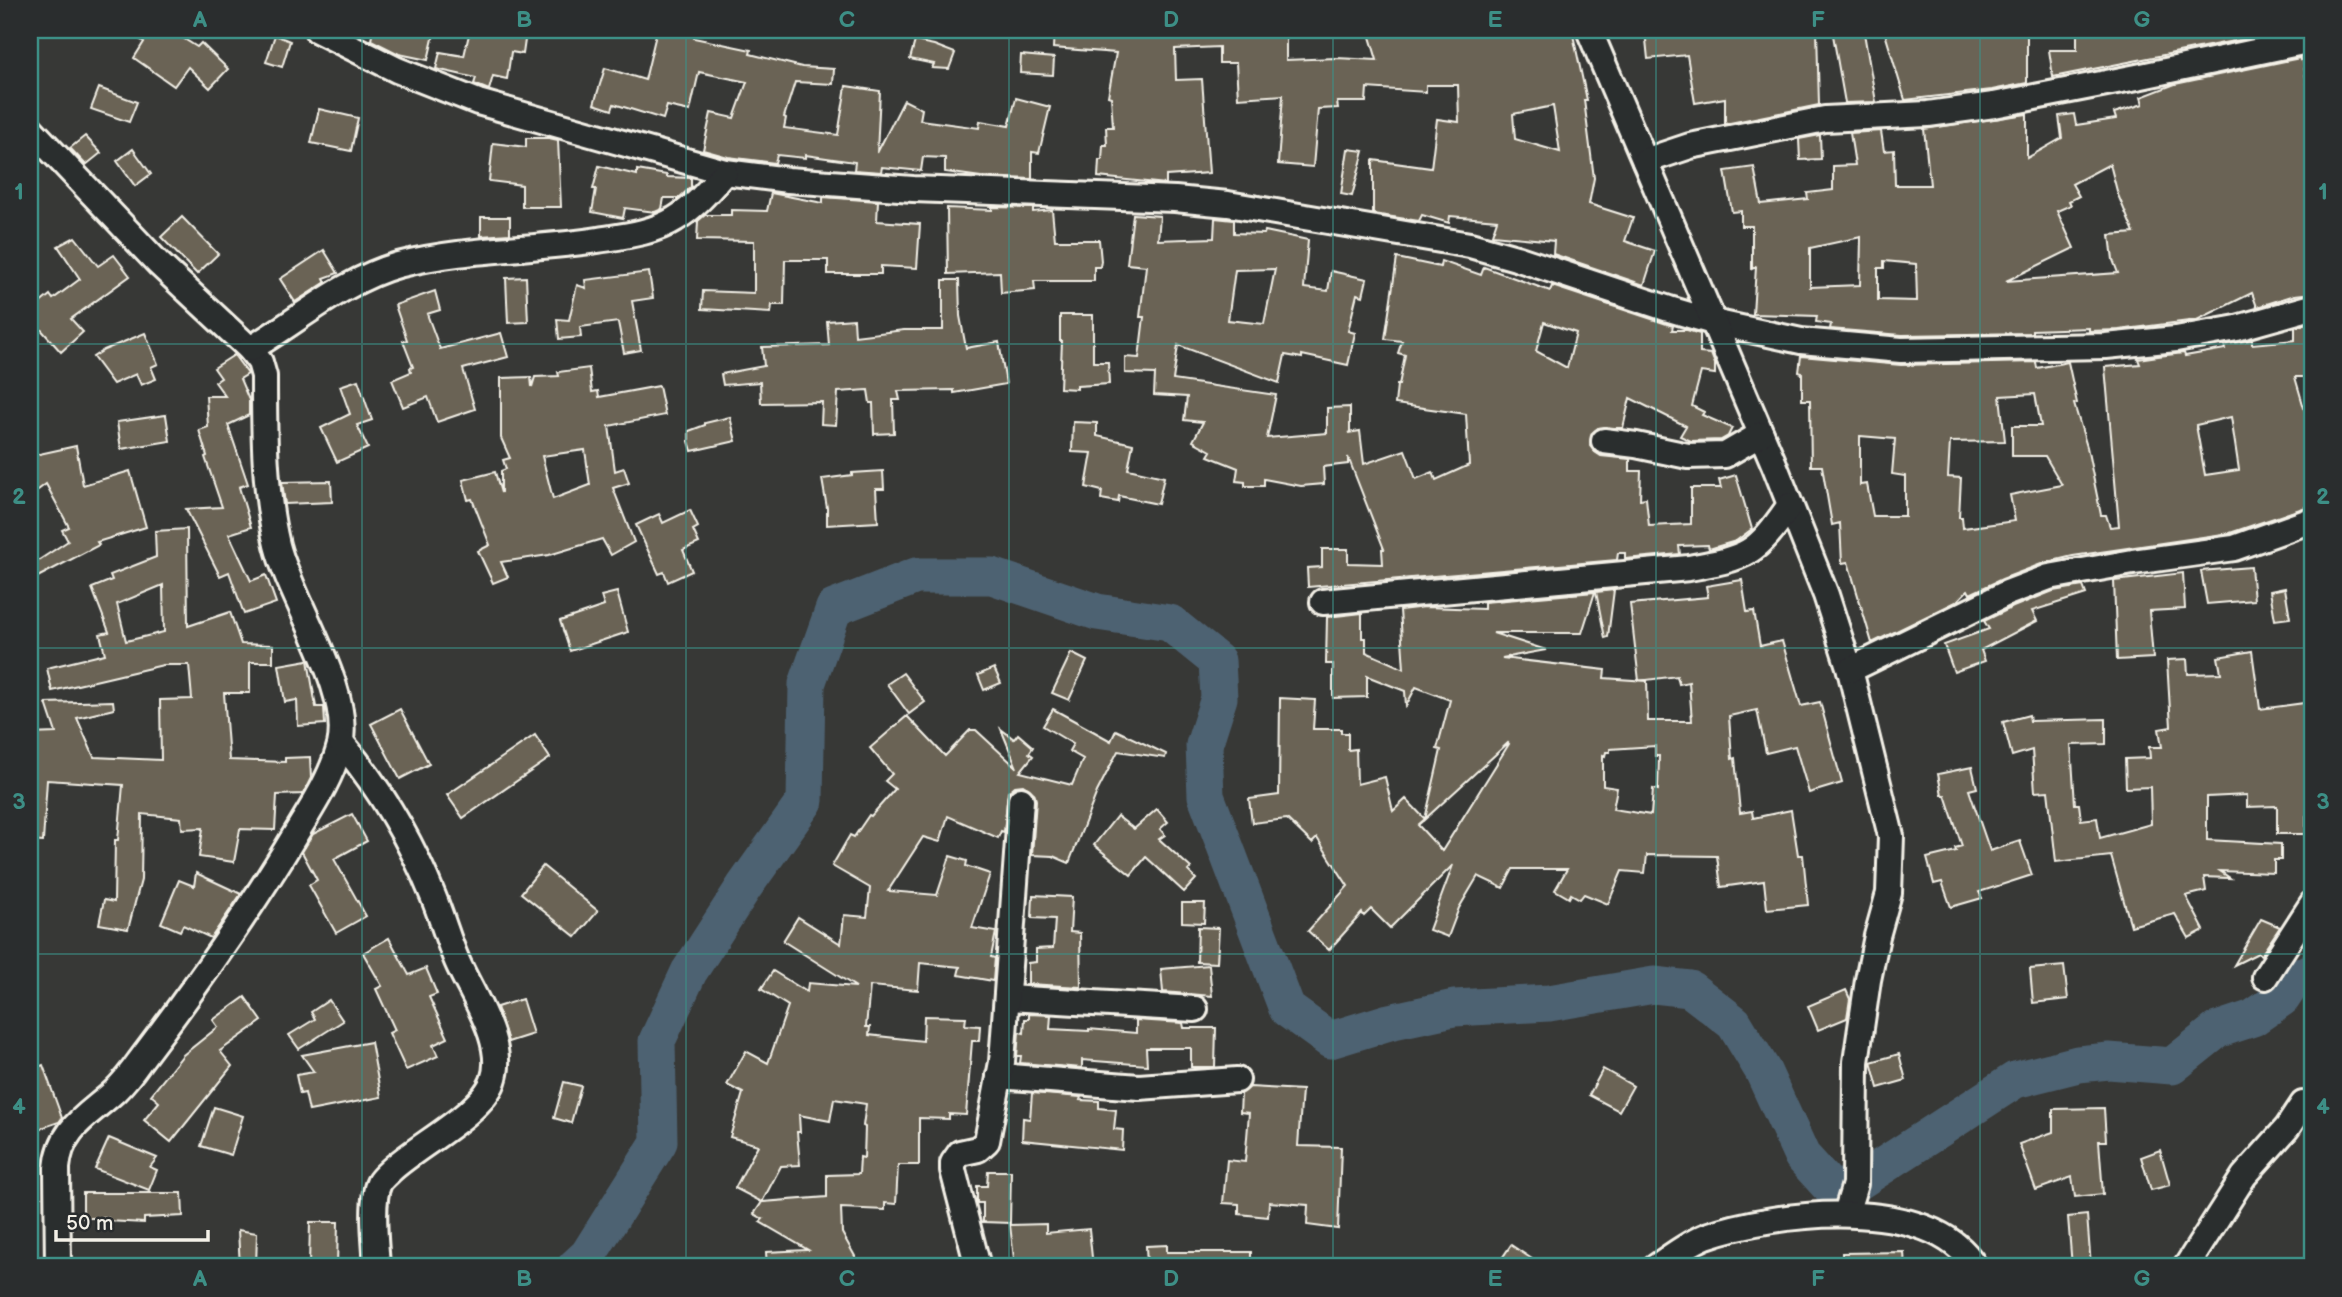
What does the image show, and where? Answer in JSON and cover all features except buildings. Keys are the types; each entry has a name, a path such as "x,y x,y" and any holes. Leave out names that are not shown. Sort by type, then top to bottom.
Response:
{"street":[{"path":"317,30 397,70 454,93 725,172 788,180 914,189 1175,199 1227,204 1470,245 1713,322 1801,341 1900,350 2106,346 2176,339 2237,328 2312,307"},
{"path":"1589,30 1761,434 1826,595 1850,670 1891,836 1889,893 1877,936 1856,1062 1855,1184 1846,1214"},
{"path":"1645,160 1690,146 1825,119 1928,114 1994,105 2312,40"},
{"path":"30,128 158,263 250,349 260,362 264,376 266,471 277,545 287,577 334,690 342,719 341,742 334,766 232,935 116,1090 66,1136 58,1152 57,1168 58,1267"},
{"path":"250,349 358,281 396,266 492,250 586,242 651,229 673,220 695,205 725,172"},
{"path":"1604,441 1636,444 1688,456 1726,455 1761,434"},
{"path":"1323,602 1689,568 1732,561 1753,550 1772,531 1790,505"},
{"path":"1850,670 2007,593 2049,577 2234,548 2312,520"},
{"path":"341,742 364,769 407,841 433,895 457,961 486,1023 496,1055 493,1081 480,1099 447,1130 402,1160 379,1182 374,1211 377,1267"},
{"path":"978,1267 953,1163 960,1153 978,1149 987,1141 1002,1062 1021,800"},
{"path":"2264,977 2312,904"},
{"path":"1007,998 1195,1009"},
{"path":"999,1076 1139,1087 1237,1080"},
{"path":"2186,1267 2244,1176 2287,1128 2303,1104"},
{"path":"1656,1267 1703,1237 1744,1225 1783,1217 1846,1214 1896,1219 1932,1231 1967,1252 1975,1267"}],"waterway":[{"path":"575,1267 588,1255 659,1142 657,1041 689,972 744,887 805,801 807,684 834,608 916,576 992,576 1097,612 1170,623 1217,661 1219,698 1204,745 1206,796 1287,1009 1330,1040 1389,1022 1454,1008 1549,1003 1654,985 1690,989 1734,1023 1763,1071 1802,1156 1832,1189 1855,1184 2015,1080 2078,1064 2109,1061 2172,1066 2217,1030 2253,1018 2282,998 2296,977 2312,972"}]}
